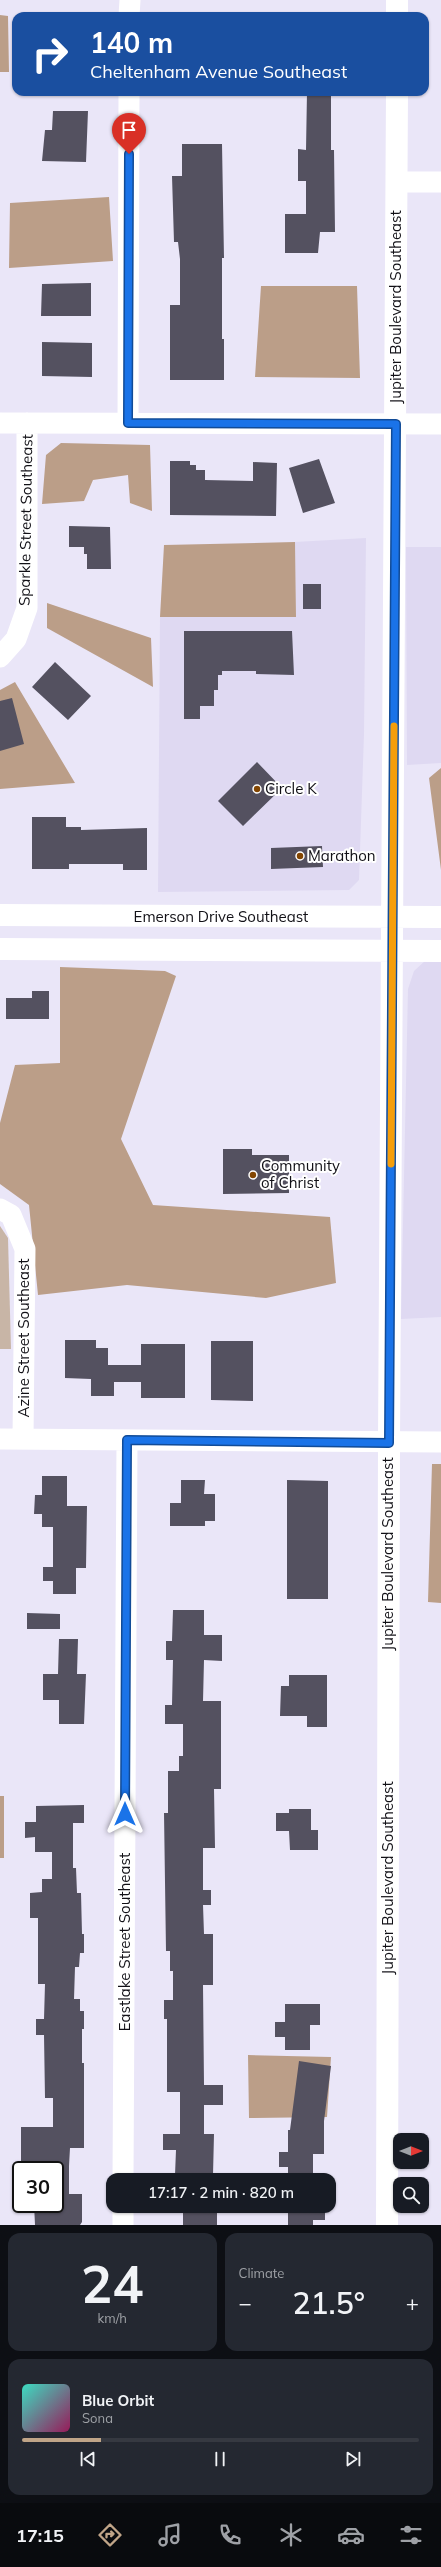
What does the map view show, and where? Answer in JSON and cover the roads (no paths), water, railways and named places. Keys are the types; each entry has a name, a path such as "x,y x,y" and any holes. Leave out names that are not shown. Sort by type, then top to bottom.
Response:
{"street":[{"path":"130,0 130,12"},
{"path":"397,0 397,12"},
{"path":"128,423 129,96"},
{"name":"Jupiter Boulevard Southeast","path":"387,2225 389,1443 397,96"},
{"path":"397,182 441,182"},
{"path":"0,423 441,424"},
{"name":"Sparkle Street Southeast","path":"0,657 16,640 27,608 28,424"},
{"name":"Emerson Drive Southeast","path":"0,915 392,918 441,917"},
{"path":"0,948 441,951"},
{"name":"Azine Street Southeast","path":"6,1212 24,1249 23,1439"},
{"path":"0,1439 389,1443 441,1442"},
{"name":"Eastlake Street Southeast","path":"123,2173 127,1440"},
{"path":"123,2213 123,2225"}],"place":[{"name":"Circle K","path":"257,789"},
{"name":"Marathon","path":"300,856"},
{"name":"Community of Christ","path":"253,1175"}]}
